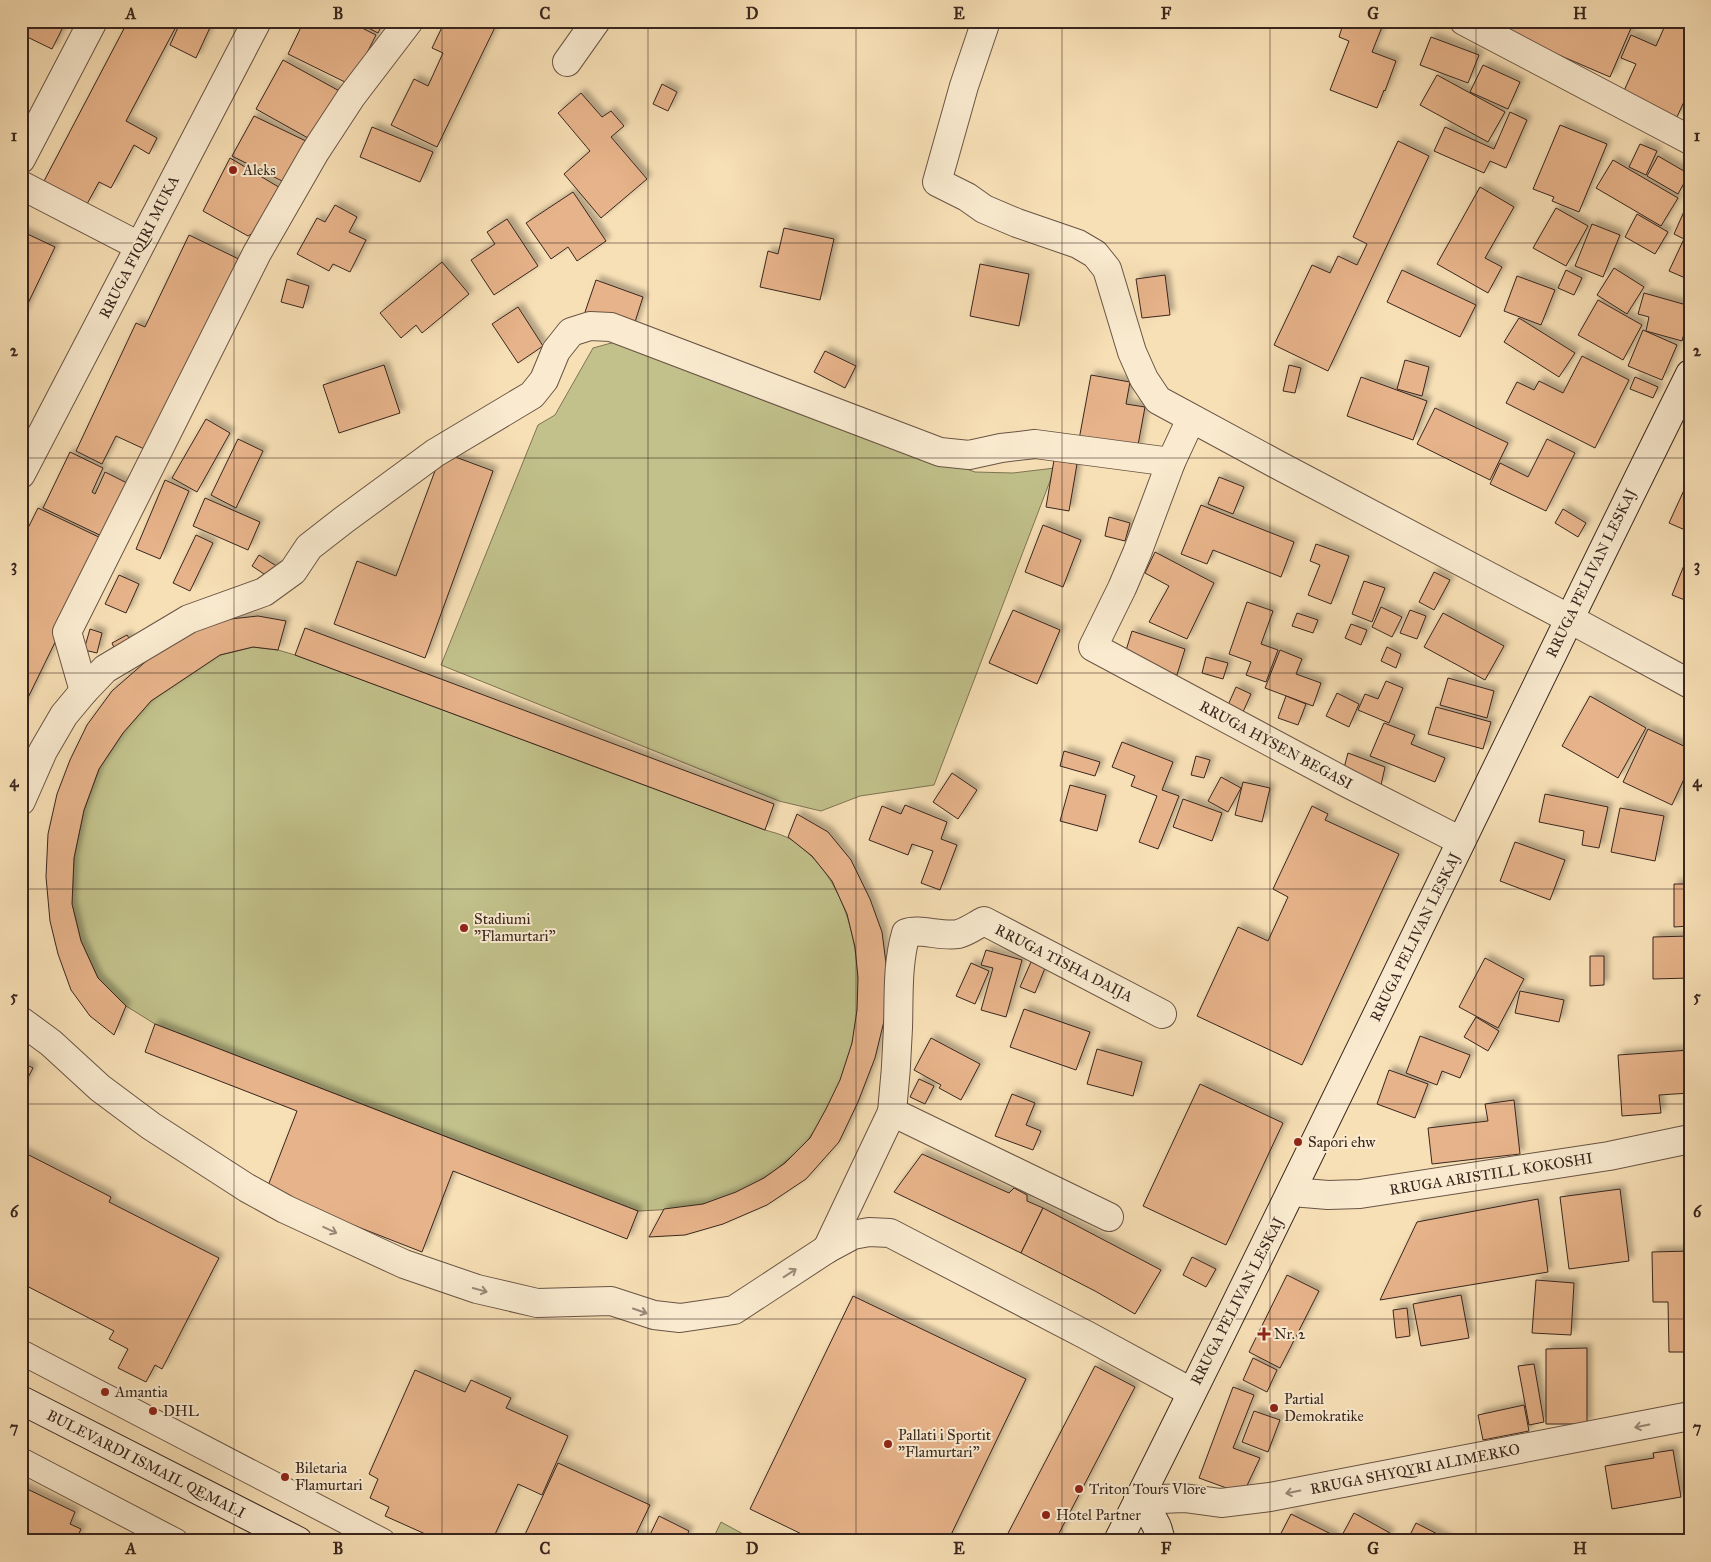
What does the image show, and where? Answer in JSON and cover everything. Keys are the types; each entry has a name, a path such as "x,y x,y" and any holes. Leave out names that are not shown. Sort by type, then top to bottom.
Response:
{"street":[{"path":"21,159 93,21"},
{"name":"RRUGA FIQIRI MUKA","path":"21,474 256,21"},
{"path":"84,691 67,632 257,252 350,96 409,21"},
{"path":"567,62 596,21"},
{"path":"986,21 964,86 937,182 984,209 1017,223 1078,244 1095,254 1107,269 1132,352 1144,379 1158,400 1690,684"},
{"path":"1464,21 1690,140"},
{"path":"21,185 139,246"},
{"path":"21,801 43,751 60,722 84,691 105,669 189,619 264,592 293,571 309,547 345,519 435,453 532,395 544,380 556,351 571,332 590,326 612,327 940,452 969,455 1001,448 1034,444 1171,462 1191,419"},
{"name":"RRUGA PELIVAN LESKAJ","path":"1118,1541 1292,1192 1568,618 1690,374"},
{"name":"RRUGA HYSEN BEGASI","path":"1171,462 1134,562 1093,647 1347,783 1461,840"},
{"name":"RRUGA TISHA DAIJA","path":"892,1112 896,1066 898,979 901,951 906,933 913,931 931,934 958,934 984,921 1162,1014"},
{"path":"21,1021 52,1042 100,1088 151,1126 246,1188 285,1210 404,1264 477,1290 537,1303 611,1301 654,1316 680,1318 734,1310 827,1249 854,1235 869,1232 890,1233 1080,1331 1191,1392"},
{"path":"827,1249 892,1112 1110,1217"},
{"name":"RRUGA ARISTILL KOKOSHI","path":"1292,1192 1328,1195 1360,1194 1609,1156 1690,1139"},
{"path":"21,1352 383,1541"},
{"name":"BULEVARDI ISMAIL QEMALI","path":"21,1400 298,1541"},
{"name":"RRUGA SHYQYRI ALIMERKO","path":"1138,1500 1184,1498 1221,1503 1270,1496 1690,1416"},
{"path":"21,1460 176,1541"},
{"path":"1138,1500 1152,1517 1164,1539"}],"shaded area":[{"path":"615,342 975,472 1013,473 1055,468 934,785 860,796 821,811 779,801 441,665 538,425 555,415 593,348"},
{"name":"Stadiumi \"Flamurtari\"","path":"253,647 278,650 295,655 781,835 802,848 820,866 835,888 846,912 853,938 858,992 852,1044 845,1068 830,1104 805,1144 768,1175 724,1197 687,1207 638,1211 155,1024 126,1006 98,978 81,941 72,904 74,858 84,810 99,769 123,733 151,701 220,655"},
{"path":"721,1522 756,1541 712,1541"}],"building":[{"path":"21,21 66,21 52,49 21,34"},
{"path":"128,21 179,21 126,121 157,138 149,154 134,145 111,188 99,182 87,204 44,181"},
{"path":"181,21 213,21 196,58 170,45"},
{"path":"304,21 348,21 376,35 351,85 288,54"},
{"path":"355,21 384,21 378,33"},
{"path":"445,21 498,21 437,147 391,125 414,79 428,86 443,53 432,48"},
{"path":"1344,21 1384,22 1372,52 1396,61 1377,108 1330,90 1349,41 1339,37"},
{"path":"1490,21 1634,21 1610,77 1489,25"},
{"path":"1667,21 1690,21 1690,96 1687,95 1677,117 1623,93 1636,64 1621,58 1631,35 1656,46"},
{"path":"1431,37 1479,55 1468,83 1420,65"},
{"path":"283,60 343,93 317,143 256,109"},
{"path":"1483,65 1520,82 1508,109 1470,92"},
{"path":"1437,75 1505,112 1488,142 1420,105"},
{"path":"662,84 677,92 668,111 653,104"},
{"path":"581,93 602,117 611,111 624,126 611,137 647,179 601,218 564,174 590,151 558,113"},
{"path":"1510,112 1527,120 1506,168 1490,161 1484,173 1434,151 1445,127 1494,149"},
{"path":"254,116 312,144 290,185 232,156"},
{"path":"1560,125 1607,144 1579,212 1552,201 1554,197 1533,189"},
{"path":"372,127 433,152 420,182 360,157"},
{"path":"1398,141 1429,156 1328,371 1274,345 1312,265 1330,273 1338,256 1357,265 1367,244 1353,237"},
{"path":"1640,144 1657,151 1646,175 1629,167"},
{"path":"1658,156 1689,174 1678,194 1647,176"},
{"path":"230,158 287,192 264,226 248,236 203,211"},
{"path":"1613,160 1678,198 1661,226 1596,188"},
{"path":"1480,187 1514,207 1485,258 1502,267 1488,293 1437,264"},
{"path":"573,192 606,241 577,261 568,247 551,259 526,223"},
{"path":"1690,198 1690,280 1669,271 1684,239 1674,234"},
{"path":"335,205 357,217 349,232 366,240 350,272 333,264 329,271 297,254 317,218 325,222"},
{"path":"1556,208 1588,226 1566,266 1533,248"},
{"path":"1637,214 1668,232 1655,254 1625,237"},
{"path":"507,219 538,266 494,295 471,260 495,244 487,232"},
{"path":"1592,224 1620,235 1603,277 1575,266"},
{"path":"784,228 834,239 820,300 760,287 768,251 778,254"},
{"path":"21,231 55,247 21,318"},
{"path":"189,235 247,263 153,453 116,436 102,464 76,451 136,323 145,327"},
{"path":"442,262 469,294 422,333 416,325 401,338 380,313"},
{"path":"980,264 1029,274 1019,326 970,316"},
{"path":"1614,268 1644,287 1627,314 1597,295"},
{"path":"1402,270 1476,305 1460,337 1387,302"},
{"path":"1566,270 1582,278 1574,295 1558,288"},
{"path":"1165,275 1170,315 1142,318 1136,279"},
{"path":"1517,276 1555,290 1541,325 1504,311"},
{"path":"287,279 309,286 303,308 281,302"},
{"path":"596,280 643,297 633,328 585,312"},
{"path":"1644,293 1690,306 1682,341 1646,331 1649,317 1638,314"},
{"path":"1598,300 1642,325 1623,360 1578,335"},
{"path":"518,307 543,346 518,363 492,324"},
{"path":"1519,318 1575,353 1559,377 1504,342"},
{"path":"1643,330 1677,345 1662,380 1628,366"},
{"path":"825,351 856,366 845,388 814,372"},
{"path":"1582,356 1629,380 1595,448 1506,403 1517,382 1534,390 1539,381 1563,393"},
{"path":"1405,360 1429,367 1422,396 1397,389"},
{"path":"384,365 400,413 339,433 323,385"},
{"path":"1289,365 1301,368 1295,393 1283,391"},
{"path":"1091,375 1130,382 1126,404 1145,407 1136,456 1078,445"},
{"path":"1361,377 1427,401 1413,440 1347,416"},
{"path":"1635,377 1658,387 1653,398 1630,389"},
{"path":"1435,408 1508,443 1490,480 1417,444"},
{"path":"206,419 230,433 197,492 172,478"},
{"path":"238,439 263,451 236,508 211,495"},
{"path":"1547,439 1575,453 1546,511 1490,484 1500,463 1528,477"},
{"path":"70,452 103,468 92,492 95,494 105,472 135,487 108,539 43,508"},
{"path":"442,452 493,471 425,658 334,624 357,561 396,576"},
{"path":"1054,460 1077,464 1069,511 1046,507"},
{"path":"1219,477 1244,487 1233,514 1208,504"},
{"path":"1690,477 1690,520 1685,530 1669,523"},
{"path":"165,480 189,491 160,559 136,549"},
{"path":"205,498 260,522 248,550 193,526"},
{"path":"1201,505 1294,542 1281,577 1213,550 1207,564 1181,554"},
{"path":"38,508 105,540 21,712 21,542"},
{"path":"1563,509 1586,523 1578,537 1555,523"},
{"path":"1109,517 1130,523 1125,541 1105,536"},
{"path":"1043,525 1081,540 1063,587 1025,572"},
{"path":"196,535 213,543 190,591 173,583"},
{"path":"1316,544 1349,556 1331,604 1308,595 1320,565 1310,561"},
{"path":"1155,552 1214,583 1187,639 1149,622 1169,586 1145,573"},
{"path":"1690,553 1690,602 1672,595"},
{"path":"259,555 278,567 270,578 252,566"},
{"path":"1434,572 1450,580 1434,610 1419,602"},
{"path":"119,575 139,584 126,613 105,604"},
{"path":"1364,581 1385,588 1372,622 1352,614"},
{"path":"1247,602 1273,611 1261,644 1278,650 1266,682 1246,675 1251,662 1229,654"},
{"path":"1381,607 1402,617 1392,637 1372,627"},
{"path":"1013,610 1060,630 1037,684 989,663"},
{"path":"1410,610 1426,616 1417,639 1400,633"},
{"path":"1297,613 1318,620 1313,633 1292,626"},
{"path":"1443,613 1504,646 1485,680 1424,647"},
{"path":"258,616 286,621 278,650 253,647 220,655 151,701 123,733 99,769 84,810 74,858 72,904 81,941 98,978 126,1006 114,1035 90,1016 71,990 58,954 50,921 46,877 48,834 57,794 70,760 87,725 112,691 151,657 185,636 221,620"},
{"path":"1351,624 1367,630 1361,645 1345,638"},
{"path":"305,628 774,804 765,830 295,655"},
{"path":"90,629 102,633 97,653 84,650"},
{"path":"1132,631 1185,649 1176,678 1123,660"},
{"path":"127,635 135,647 118,657 112,643"},
{"path":"1387,647 1401,654 1396,668 1381,661"},
{"path":"1280,650 1302,659 1296,674 1321,683 1313,706 1265,688"},
{"path":"1206,657 1228,663 1223,679 1202,673"},
{"path":"1448,678 1494,691 1487,718 1440,705"},
{"path":"1386,681 1403,688 1389,723 1358,710 1365,694 1378,699"},
{"path":"1236,687 1251,694 1243,712 1228,705"},
{"path":"1337,693 1359,704 1349,727 1326,716"},
{"path":"1286,696 1306,704 1298,725 1278,718"},
{"path":"1590,696 1646,728 1618,778 1562,746"},
{"path":"1436,707 1491,722 1483,749 1428,734"},
{"path":"1384,723 1415,735 1411,744 1445,758 1435,782 1370,756"},
{"path":"1648,729 1690,749 1690,766 1672,805 1623,782"},
{"path":"1122,742 1173,762 1162,790 1179,796 1158,849 1139,842 1157,796 1131,786 1135,776 1112,767"},
{"path":"1064,751 1100,762 1095,776 1060,766"},
{"path":"1348,753 1385,767 1381,785 1347,778 1344,768"},
{"path":"1196,756 1210,760 1204,778 1191,775"},
{"path":"952,773 977,790 958,819 933,802"},
{"path":"1221,777 1241,788 1228,812 1208,801"},
{"path":"1243,782 1270,788 1262,822 1235,815"},
{"path":"1070,785 1106,795 1097,831 1060,821"},
{"path":"1545,794 1608,807 1599,848 1582,845 1584,831 1539,822"},
{"path":"1183,799 1222,813 1212,841 1173,827"},
{"path":"905,805 947,822 941,839 957,845 940,890 921,883 933,851 912,844 908,855 869,840 882,806 901,814"},
{"path":"1312,806 1328,814 1325,820 1399,854 1302,1065 1197,1016 1238,927 1268,941 1288,897 1273,889"},
{"path":"1620,808 1664,816 1655,861 1611,852"},
{"path":"797,814 828,832 851,860 870,899 882,932 888,979 884,1021 875,1058 858,1102 839,1142 806,1179 767,1205 723,1224 685,1235 649,1237 664,1209 703,1204 736,1192 764,1178 785,1163 810,1138 840,1080 852,1043 857,1010 858,978 855,947 847,914 832,881 812,856 788,837"},
{"path":"1515,842 1565,860 1550,900 1500,881"},
{"path":"1674,884 1690,884 1690,926 1674,927"},
{"path":"1690,936 1690,978 1653,979 1653,937"},
{"path":"986,950 1022,960 1006,1017 981,1010 993,968 981,965"},
{"path":"1590,956 1604,956 1604,985 1590,986"},
{"path":"1485,958 1524,979 1498,1028 1459,1007"},
{"path":"1031,962 1045,968 1035,993 1020,987"},
{"path":"971,963 989,971 975,1004 956,996"},
{"path":"1520,991 1564,1000 1559,1022 1515,1013"},
{"path":"1024,1009 1090,1032 1076,1070 1010,1047"},
{"path":"1476,1017 1499,1031 1488,1051 1464,1037"},
{"path":"155,1024 638,1211 627,1239 453,1171 422,1252 266,1191 297,1111 145,1052"},
{"path":"1420,1036 1470,1055 1460,1078 1442,1071 1437,1085 1406,1073"},
{"path":"931,1038 980,1064 961,1100 939,1088 941,1085 914,1070"},
{"path":"1097,1049 1142,1062 1133,1096 1087,1084"},
{"path":"1690,1050 1690,1093 1659,1095 1661,1113 1622,1116 1618,1055"},
{"path":"21,1062 33,1068 21,1091"},
{"path":"1389,1070 1428,1084 1415,1118 1377,1104"},
{"path":"919,1079 934,1086 925,1104 910,1097"},
{"path":"1200,1084 1283,1123 1226,1245 1143,1206"},
{"path":"1012,1094 1035,1103 1026,1125 1041,1131 1033,1150 995,1136"},
{"path":"1514,1100 1520,1154 1432,1164 1428,1128 1488,1121 1485,1104"},
{"path":"21,1151 111,1197 109,1202 219,1258 162,1369 155,1365 146,1382 118,1368 128,1349 109,1339 114,1331 21,1283"},
{"path":"922,1154 1009,1193 1014,1188 1027,1195 1027,1201 1043,1208 1021,1253 894,1192"},
{"path":"1620,1189 1629,1261 1569,1269 1560,1197"},
{"path":"1538,1199 1548,1272 1380,1300 1417,1222"},
{"path":"1043,1208 1161,1270 1135,1314 1021,1253"},
{"path":"1690,1251 1690,1352 1669,1352 1668,1302 1653,1302 1652,1252"},
{"path":"1192,1257 1216,1269 1206,1287 1183,1275"},
{"path":"1287,1275 1319,1291 1280,1368 1249,1352"},
{"path":"1536,1280 1574,1283 1571,1335 1532,1333"},
{"path":"1461,1295 1469,1338 1421,1346 1413,1304"},
{"name":"Pallati i Sportit \"Flamurtari\"","path":"853,1296 1026,1379 948,1541 816,1541 750,1509"},
{"path":"1407,1308 1410,1336 1396,1338 1393,1310"},
{"path":"1587,1348 1587,1424 1546,1424 1546,1349"},
{"path":"1253,1358 1277,1370 1267,1392 1243,1380"},
{"path":"1534,1364 1544,1422 1529,1425 1518,1366"},
{"path":"1095,1366 1135,1387 1055,1541 1004,1541"},
{"path":"415,1370 465,1392 471,1380 511,1398 506,1408 568,1436 542,1495 518,1484 492,1541 441,1541 385,1516 389,1507 370,1498 378,1479 369,1474"},
{"path":"1233,1387 1254,1395 1233,1448 1260,1458 1243,1494 1199,1478"},
{"path":"1524,1405 1529,1431 1483,1440 1478,1415"},
{"path":"1254,1411 1280,1420 1268,1452 1242,1442"},
{"path":"1673,1450 1681,1497 1612,1509 1605,1466 1654,1458 1653,1453"},
{"path":"558,1463 650,1505 636,1534 648,1539 659,1516 689,1531 684,1541 522,1541"},
{"path":"21,1486 75,1512 70,1524 81,1529 76,1540 70,1537 68,1541 21,1541"},
{"path":"1354,1513 1390,1533 1386,1541 1339,1541"},
{"path":"1291,1514 1335,1536 1333,1541 1277,1541"},
{"path":"1416,1523 1451,1541 1407,1541"}],"place":[{"name":"Aleks","path":"233,170"},
{"name":"Stadiumi \"Flamurtari\"","path":"464,928"},
{"name":"Sapori ehw","path":"1298,1142"},
{"name":"Nr. 2","path":"1264,1334"},
{"name":"Amantia","path":"105,1392"},
{"name":"Partial Demokratike","path":"1274,1408"},
{"name":"DHL","path":"153,1411"},
{"name":"Pallati i Sportit \"Flamurtari\"","path":"888,1444"},
{"name":"Biletaria Flamurtari","path":"285,1477"},
{"name":"Triton Tours Vlore","path":"1079,1489"},
{"name":"Hotel Partner","path":"1046,1515"}]}
